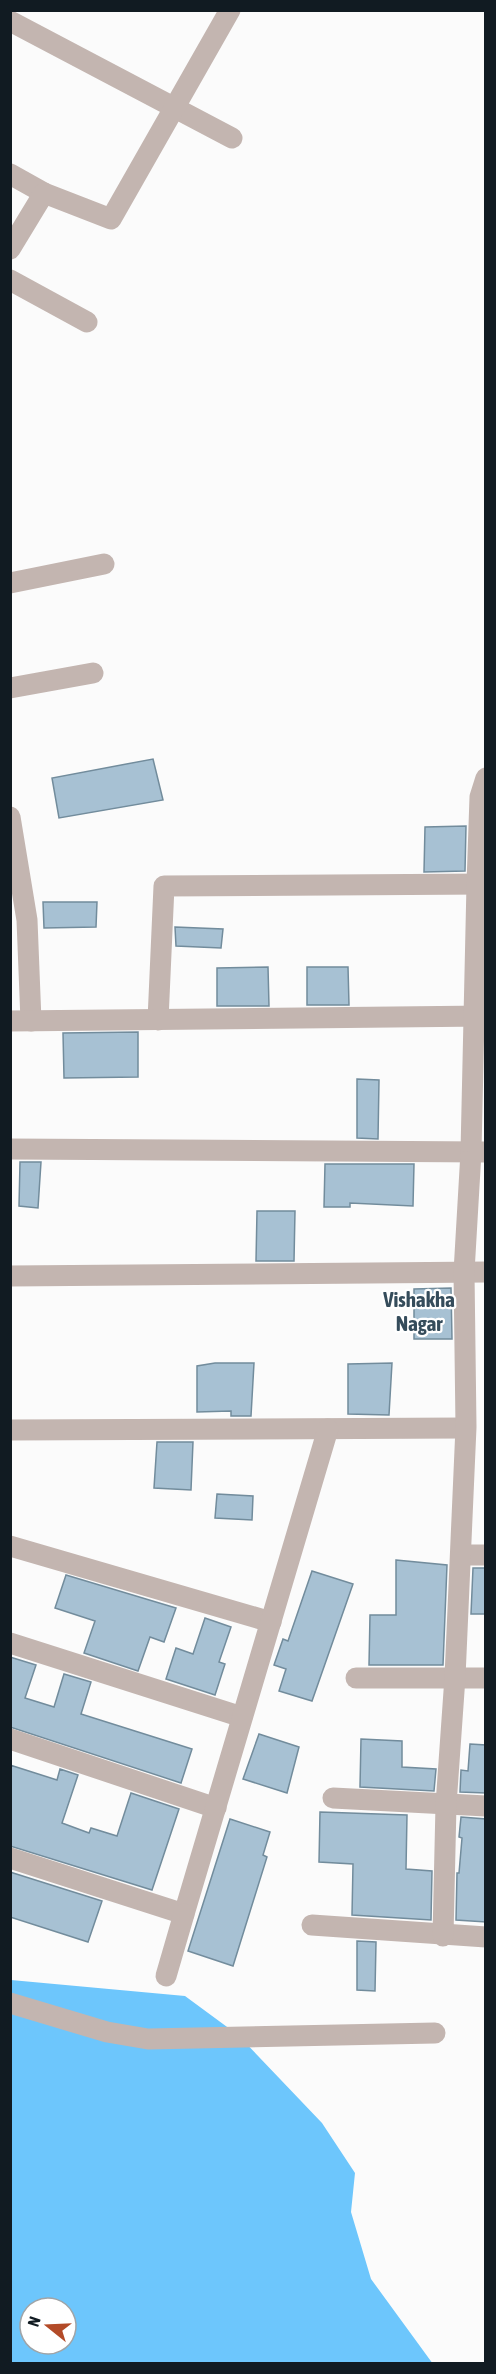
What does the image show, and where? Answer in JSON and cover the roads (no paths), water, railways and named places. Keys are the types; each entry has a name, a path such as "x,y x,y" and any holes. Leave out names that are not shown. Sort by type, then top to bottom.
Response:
{"street":[{"path":"10,174 44,193 111,219 176,108 228,11"},
{"path":"10,21 232,138"},
{"path":"10,249 44,193"},
{"path":"10,280 87,322"},
{"path":"10,583 104,564"},
{"path":"10,687 93,674"},
{"path":"443,1935 446,1805 461,1555 472,1427 464,1272 478,1152 480,797 486,778"},
{"path":"10,817 27,921 21,1021 480,1016"},
{"path":"158,1020 164,886 481,884"},
{"path":"10,1149 478,1152"},
{"path":"10,1276 486,1272"},
{"path":"10,1430 472,1427"},
{"path":"166,1976 328,1429"},
{"path":"12,1552 271,1622"},
{"path":"461,1555 486,1556"},
{"path":"10,1643 242,1718"},
{"path":"356,1678 486,1678"},
{"path":"10,1739 216,1808"},
{"path":"333,1798 486,1806"},
{"path":"10,1858 184,1914"},
{"path":"312,1925 486,1937"},
{"path":"10,2003 107,2032 148,2039 435,2033"}],"water":[{"path":"11,1980 185,1996 238,2035 322,2123 355,2173 351,2212 371,2279 433,2364 11,2364"}],"district":[{"name":"Vishakha Nagar","path":"419,1312"}]}
